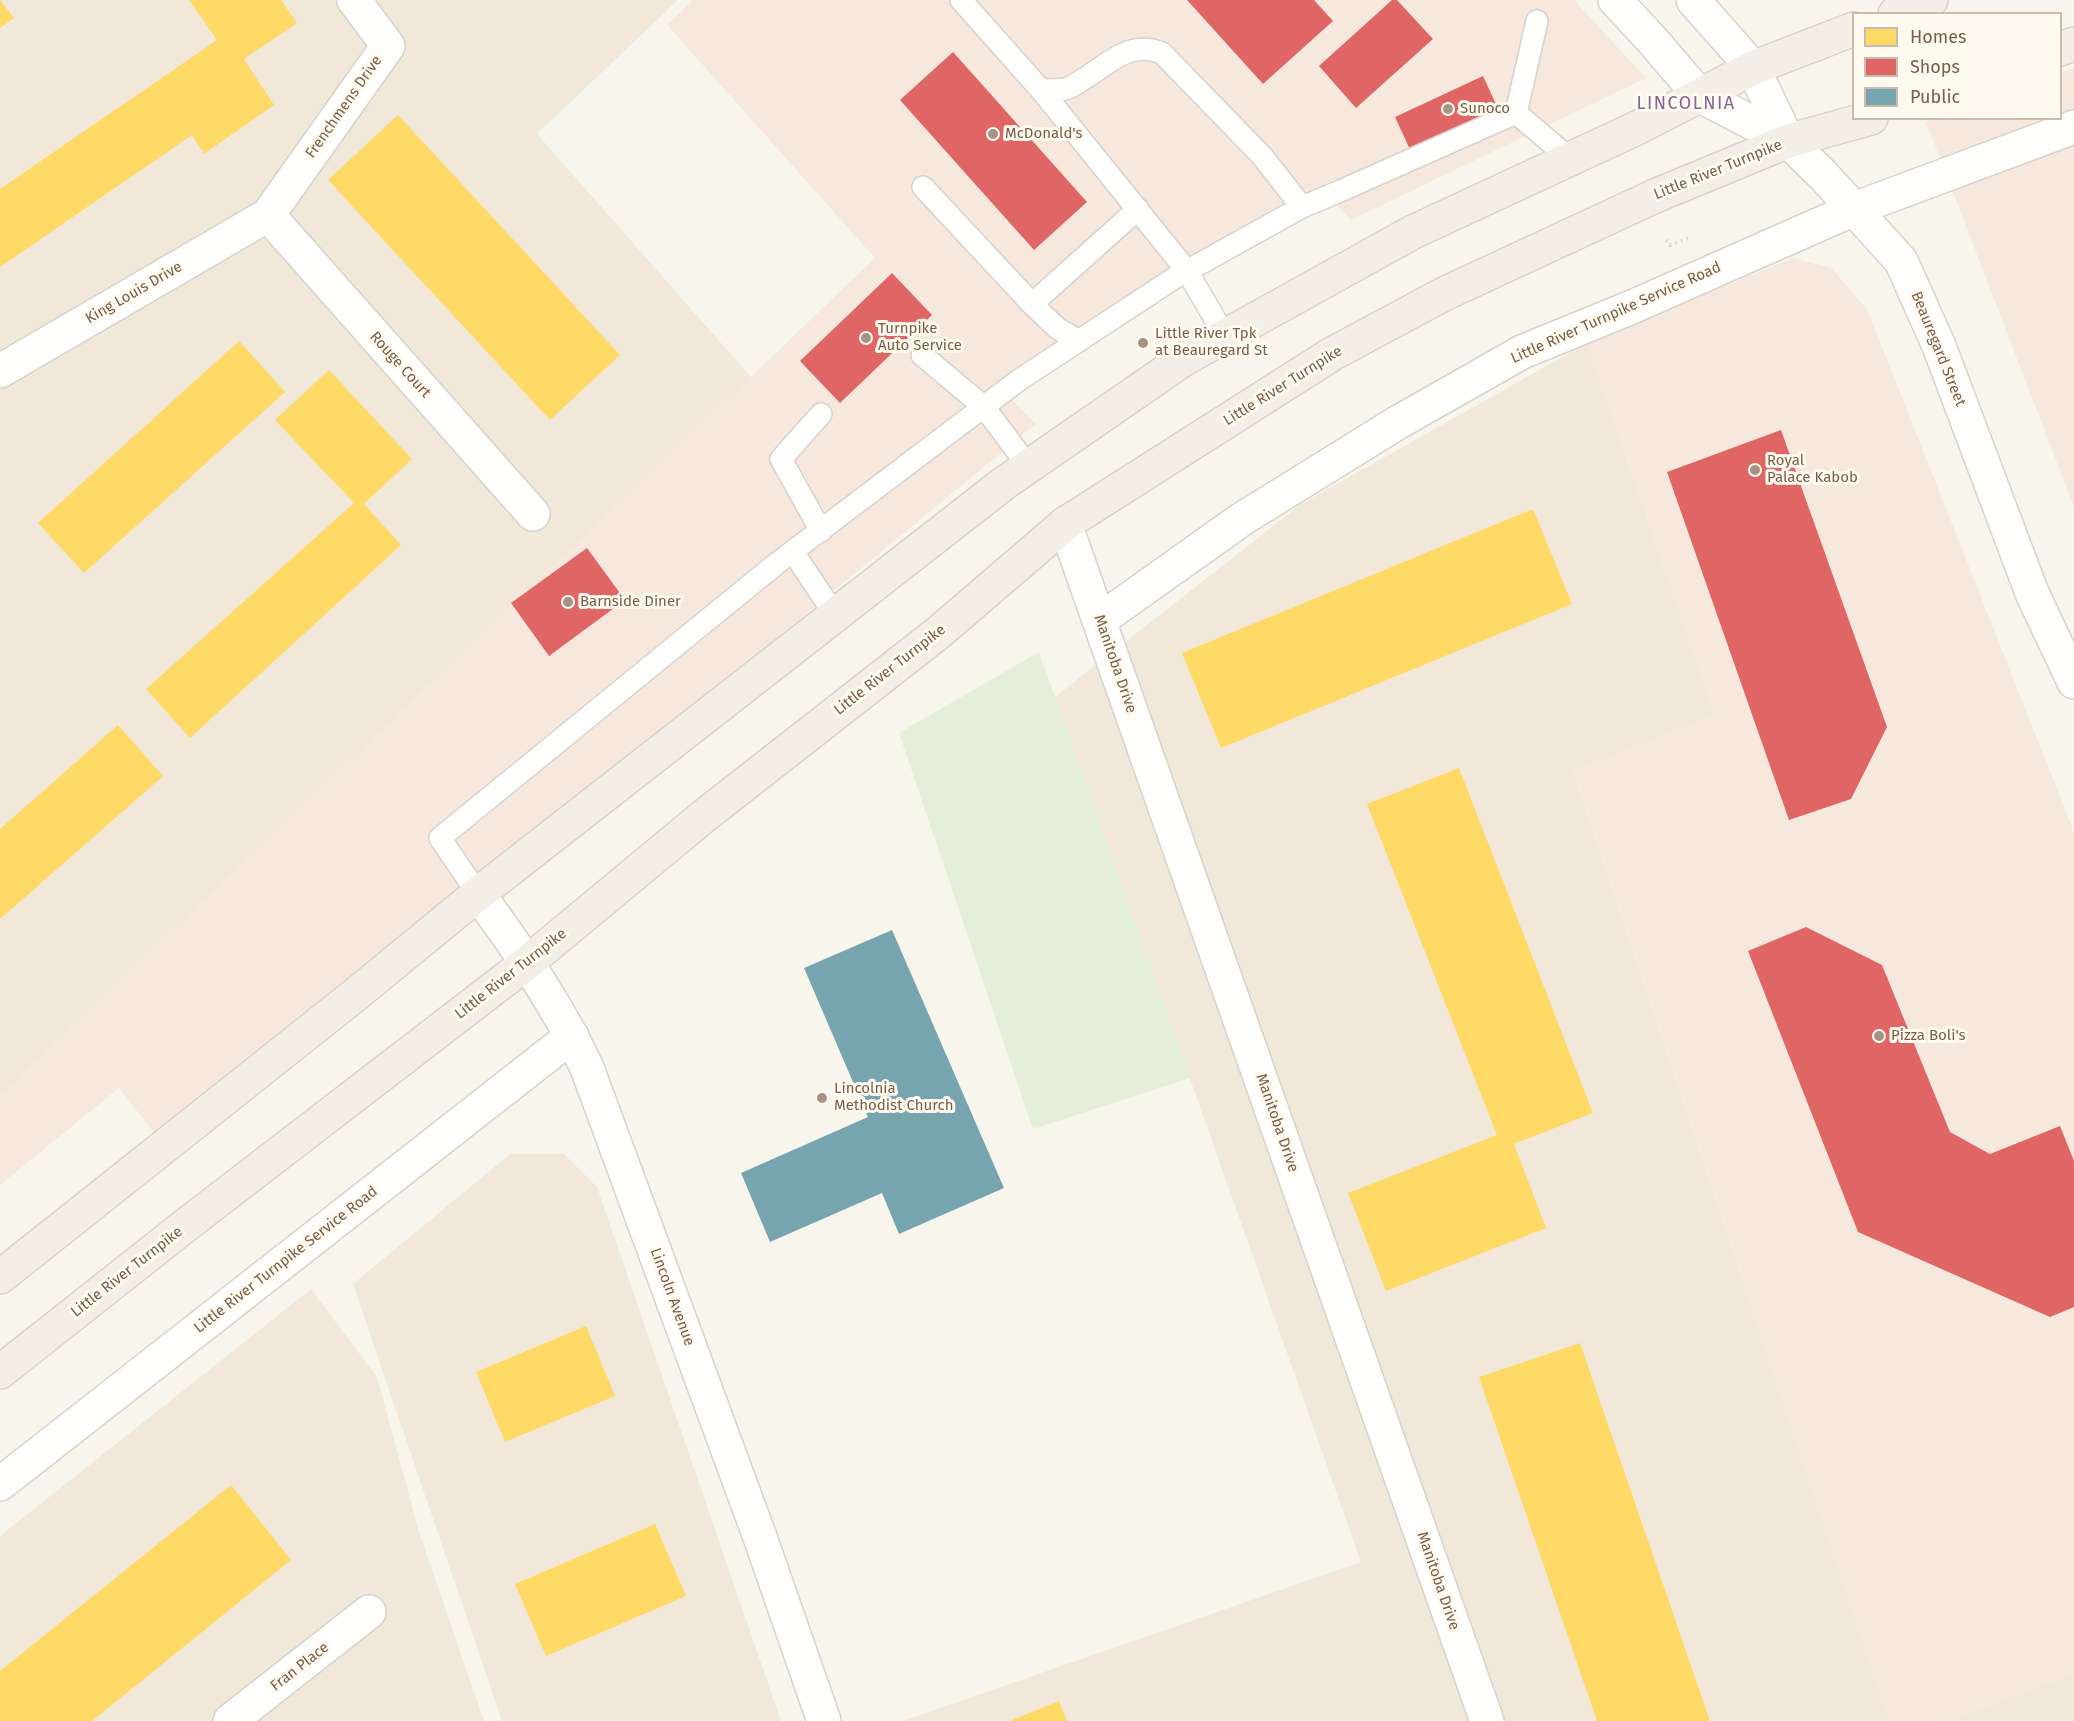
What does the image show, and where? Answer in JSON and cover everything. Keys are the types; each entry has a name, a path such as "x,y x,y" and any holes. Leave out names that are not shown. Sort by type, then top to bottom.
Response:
{"main road":[{"path":"1901,12 1931,0"},
{"path":"0,1277 355,995 478,894 1003,484 1184,359 1413,232 1700,96 1753,68 1852,31"},
{"name":"Little River Turnpike","path":"0,1372 186,1225 528,962 704,816 938,633 1065,524 1332,354 1444,294 1654,196 1788,141 1864,120"}],"street":[{"name":"Frenchmens Drive","path":"268,215 388,46 354,0"},
{"path":"1615,0 1700,96"},
{"path":"1693,0 1753,68 1788,141"},
{"name":"Beauregard Street","path":"1700,96 1788,141 1824,176 1901,261 1939,346 2032,593 2074,682"},
{"name":"Little River Turnpike Service Road","path":"1100,620 1242,519 1397,423 1522,352 1632,307 1854,209 2074,127"},
{"name":"King Louis Drive","path":"0,371 268,215"},
{"name":"Rouge Court","path":"268,215 533,514"},
{"name":"Manitoba Drive","path":"1065,524 1487,1721"},
{"name":"Lincoln Avenue","path":"478,894 528,962 572,1036 587,1068 753,1518 824,1721"},
{"name":"Little River Turnpike Service Road","path":"0,1484 572,1036"},
{"name":"Fran Place","path":"230,1721 369,1612"}],"lane":[{"path":"961,0 1041,90 1187,271 1225,336"},
{"path":"1516,112 1537,21"},
{"path":"1041,90 1066,89 1097,72 1119,55 1135,49 1151,48 1162,53 1262,156 1302,207"},
{"path":"1516,112 1569,158"},
{"path":"478,894 440,838 793,552 1019,380 1187,271 1302,207 1516,112"},
{"path":"923,187 1032,304 1057,328 1078,341"},
{"path":"1032,304 1138,209"},
{"path":"922,355 984,407 1028,466"},
{"path":"821,414 781,459 821,531"},
{"path":"793,552 835,615"}],"shaded area":[{"path":"0,0 678,0 537,134 751,377 0,1096"},
{"path":"693,0 1574,0 1646,78 1351,220 1322,189 1008,396 1036,424 163,1144 119,1088 0,1185 0,1096 875,258 667,25"},
{"path":"2074,68 2074,507 1926,122 1930,120 2062,120 2062,73"},
{"path":"1793,258 1831,268 1867,309 2074,832 2074,1673 1948,1721 1889,1721 1573,770 1715,715 1587,343"},
{"path":"1587,343 1715,715 1573,771 1889,1721 903,1721 1361,1562 1055,697 1300,505"},
{"path":"510,1154 564,1154 597,1187 781,1721 502,1721 353,1284"},
{"path":"311,1289 377,1377 419,1532 484,1721 0,1721 0,1536"},
{"path":"2074,1673 2074,1721 1948,1721"}],"green space":[{"path":"1039,652 1190,1078 1033,1129 899,733"}],"building: Homes":[{"path":"0,0 14,18 0,28"},
{"path":"189,0 281,0 297,23 244,59 274,105 204,154 192,135 0,267 0,189 217,40"},
{"path":"398,115 620,355 550,420 328,180"},
{"path":"239,341 285,392 84,573 38,523"},
{"path":"329,370 412,459 364,504 401,545 190,738 146,689 354,503 275,420"},
{"path":"1533,509 1572,604 1221,748 1182,653"},
{"path":"118,725 163,776 0,919 0,829"},
{"path":"1459,768 1593,1113 1514,1144 1546,1228 1386,1291 1348,1193 1497,1135 1367,804"},
{"path":"586,1326 615,1396 505,1442 476,1372"},
{"path":"1580,1343 1710,1721 1597,1721 1479,1377"},
{"path":"231,1485 291,1560 92,1721 0,1721 0,1671"},
{"path":"655,1524 686,1596 546,1656 515,1584"},
{"path":"1059,1701 1067,1721 1010,1721"}],"building: Shops":[{"path":"1187,0 1314,0 1333,21 1263,84"},
{"path":"1392,0 1397,0 1433,39 1356,108 1319,66"},
{"path":"953,52 1087,202 1034,250 900,100"},
{"path":"1483,76 1501,115 1413,156 1395,117"},
{"name":"Turnpike Auto Service","path":"892,273 932,315 840,403 800,361"},
{"path":"1781,430 1887,727 1851,799 1789,820 1667,472"},
{"name":"Barnside Diner","path":"587,548 625,600 549,656 511,603"},
{"path":"1806,927 1882,965 1950,1132 1990,1154 2060,1126 2074,1161 2074,1307 2050,1317 1858,1232 1748,951"}],"building: Public":[{"path":"892,930 1004,1188 899,1234 882,1193 770,1242 741,1173 868,1117 804,968"}],"place":[{"name":"Sunoco","path":"1448,109"},
{"name":"McDonald's","path":"993,134"},
{"name":"Turnpike Auto Service","path":"866,338"},
{"name":"Little River Tpk at Beauregard St","path":"1143,343"},
{"name":"Royal Palace Kabob","path":"1755,470"},
{"name":"Barnside Diner","path":"568,602"},
{"name":"Pizza Boli's","path":"1879,1036"},
{"name":"Lincolnia Methodist Church","path":"822,1098"}],"district":[{"name":"LINCOLNIA","path":"1686,104"}]}
